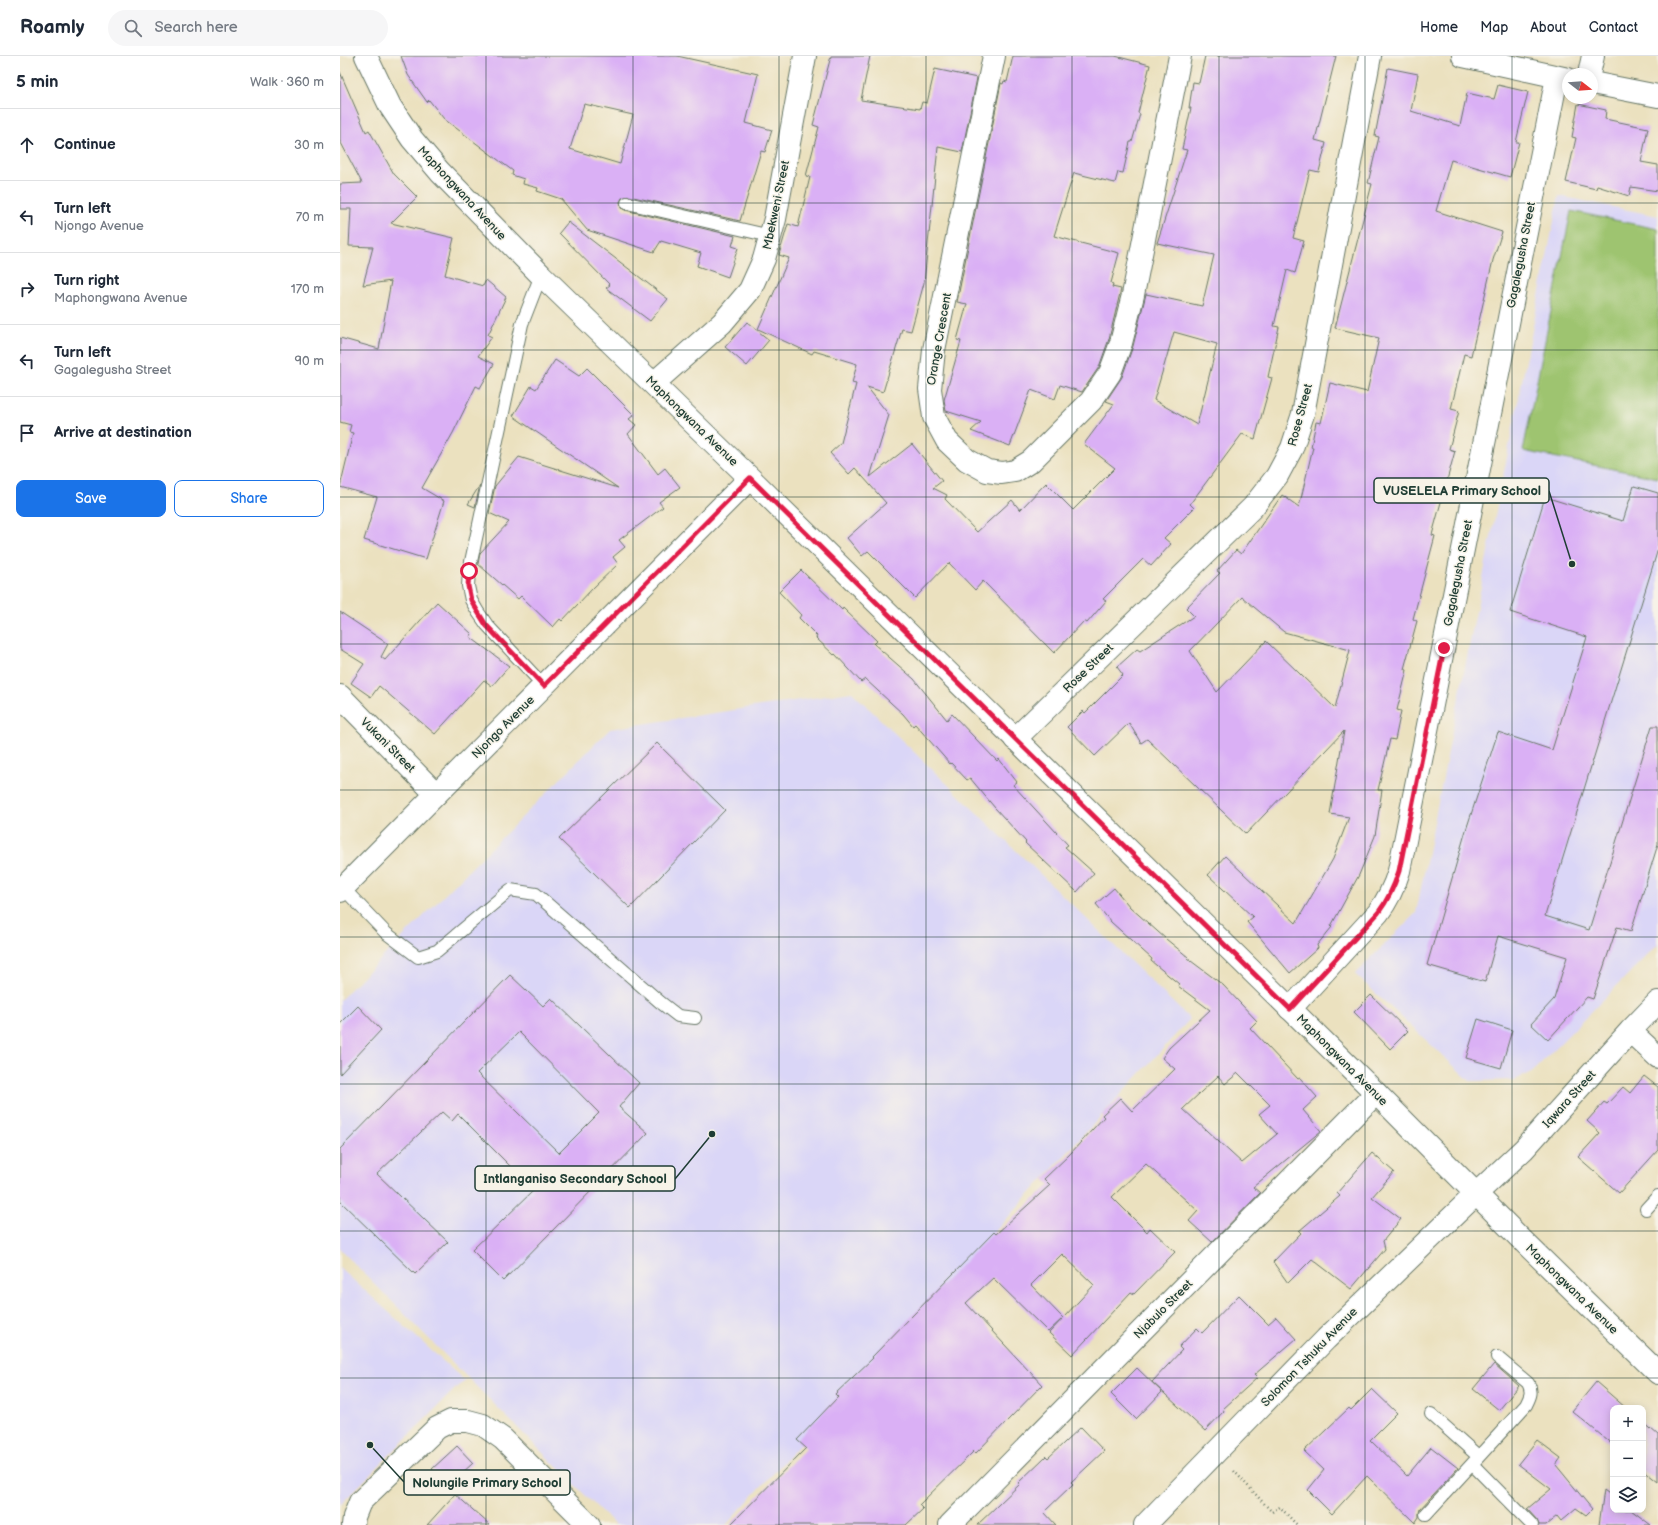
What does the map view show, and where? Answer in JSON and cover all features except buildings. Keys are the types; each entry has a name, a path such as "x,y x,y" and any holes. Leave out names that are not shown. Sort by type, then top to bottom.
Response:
{"street":[{"name":"Maphongwana Avenue","path":"366,56 390,106 412,139 440,172 540,274 654,383 1376,1093 1520,1238 1658,1373"},
{"name":"Orange Crescent","path":"994,56 934,350 930,389 934,417 947,441 967,460 987,471 1002,473 1015,471 1031,462 1091,401 1110,373 1121,343 1133,295 1180,56"},
{"name":"Rose Street","path":"1015,739 1253,508 1277,476 1292,448 1303,414 1370,56"},
{"path":"1463,56 1562,78"},
{"path":"1590,68 1593,56"},
{"name":"Mbekweni Street","path":"654,383 722,323 750,290 764,260 775,219 802,57"},
{"name":"Gagalegusha Street","path":"1290,1009 1388,901 1399,871 1458,577 1484,436 1562,78"},
{"path":"1598,84 1658,96"},
{"name":"Njongo Avenue","path":"341,890 750,478"},
{"name":"Vukani Street","path":"340,696 436,794"},
{"name":"Iqwara Street","path":"1476,1193 1524,1149 1658,1002"},
{"path":"1630,1031 1658,1057"},
{"name":"Njabulo Street","path":"950,1525 1376,1093"},
{"name":"Solomon Tshuku Avenue","path":"1145,1525 1217,1453 1326,1339 1476,1193"},
{"path":"353,1525 354,1517 360,1502 437,1428 451,1421 468,1421 483,1425 503,1439 589,1525"}],"lane":[{"path":"628,203 770,236"},
{"path":"540,274 522,324 469,571 468,586 471,600 486,625 544,686"},
{"path":"341,890 386,933 418,957 437,951 510,890 536,894 678,1016 696,1018"},
{"path":"1646,1209 1658,1196"},
{"path":"1426,1514 1526,1405 1531,1396 1531,1389 1528,1383 1497,1357"},
{"path":"1431,1414 1475,1460 1532,1525"}],"path":[{"path":"1217,1453 1272,1512 1280,1507 1297,1525"}],"shaded area":[{"path":"1559,196 1658,216 1658,944 1533,1071 1515,1080 1470,1081 1355,974 1416,913"},
{"path":"852,692 1190,1019 726,1525 615,1525 340,1249 340,1000 610,729"},
{"path":"340,1268 464,1380 469,1379 458,1386 340,1505"}],"green space":[{"path":"1571,211 1658,229 1658,478 1523,451"}],"place":[{"name":"VUSELELA Primary School","path":"1572,564"},
{"name":"Intlanganiso Secondary School","path":"712,1134"},
{"name":"Nolungile Primary School","path":"370,1445"}],"route":[{"path":"469,571 468,586 471,600 486,625 544,686 750,478 1290,1009 1378,913 1388,901 1394,887 1399,871 1444,648"}]}
